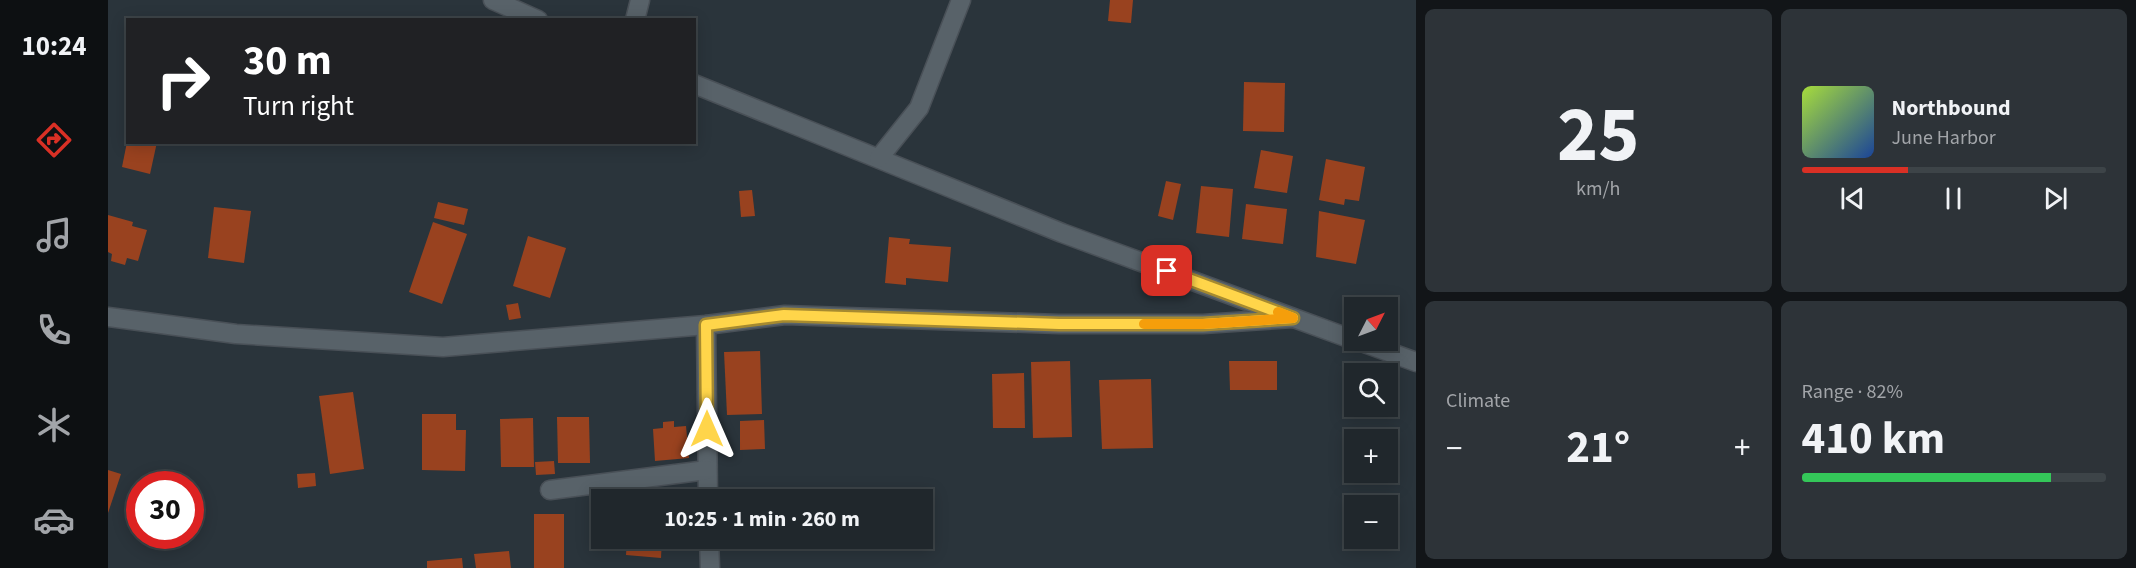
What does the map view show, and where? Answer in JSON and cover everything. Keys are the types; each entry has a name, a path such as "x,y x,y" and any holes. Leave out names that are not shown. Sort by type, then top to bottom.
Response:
{"street":[{"path":"493,0 534,18"},
{"path":"636,18 640,0"},
{"path":"879,158 919,108 961,0"},
{"path":"696,85 1062,233 1344,336"},
{"path":"108,317 236,333 443,347 706,325 784,315 1059,324 1203,324 1293,318"},
{"path":"706,325 708,489"},
{"path":"1386,351 1416,362"},
{"path":"550,490 707,470"},
{"path":"709,549 710,568"}],"building":[{"path":"1110,0 1133,0 1131,23 1108,21"},
{"path":"1244,82 1285,83 1284,132 1243,131"},
{"path":"127,144 157,144 150,174 122,167"},
{"path":"1261,150 1293,156 1287,193 1254,188"},
{"path":"1326,159 1365,167 1359,201 1345,199 1344,205 1319,200"},
{"path":"1166,181 1181,184 1173,220 1158,216"},
{"path":"1201,186 1233,189 1229,237 1196,233"},
{"path":"752,190 755,216 741,217 739,191"},
{"path":"438,202 468,209 464,225 434,218"},
{"path":"1246,204 1287,209 1283,244 1242,239"},
{"path":"214,207 251,211 244,263 208,258"},
{"path":"1319,211 1365,220 1356,264 1316,257"},
{"path":"108,215 133,222 132,226 147,230 138,261 127,258 125,265 111,261 112,254 108,252"},
{"path":"433,222 467,234 442,304 409,292"},
{"path":"528,236 566,248 550,298 513,286"},
{"path":"889,237 910,239 909,244 951,247 948,282 906,278 906,285 885,283"},
{"path":"518,303 521,318 509,320 506,305"},
{"path":"760,351 762,414 727,415 724,352"},
{"path":"1070,361 1072,437 1033,438 1031,362"},
{"path":"1229,361 1277,361 1277,390 1230,390"},
{"path":"1024,373 1025,428 993,428 992,374"},
{"path":"1151,379 1153,448 1102,449 1099,380"},
{"path":"353,392 364,469 330,474 319,396"},
{"path":"422,414 456,414 456,430 466,430 465,471 422,470"},
{"path":"557,417 589,417 590,463 558,463"},
{"path":"533,418 534,467 501,467 500,419"},
{"path":"764,420 765,449 740,450 740,421"},
{"path":"674,421 674,427 686,426 689,458 655,461 653,429 663,428 663,422"},
{"path":"554,461 555,474 536,475 535,462"},
{"path":"108,470 121,474 108,513"},
{"path":"315,473 316,486 298,488 297,474"},
{"path":"534,514 564,514 564,568 534,568"},
{"path":"626,549 661,549 661,558 626,555"},
{"path":"509,551 511,568 476,568 474,554"},
{"path":"462,558 463,568 427,568 427,561"}],"slow traffic":[{"path":"1144,324 1203,324 1293,318 1278,312"}],"route":[{"path":"707,429 706,325 784,315 1059,324 1203,324 1293,318 1167,271"}]}
